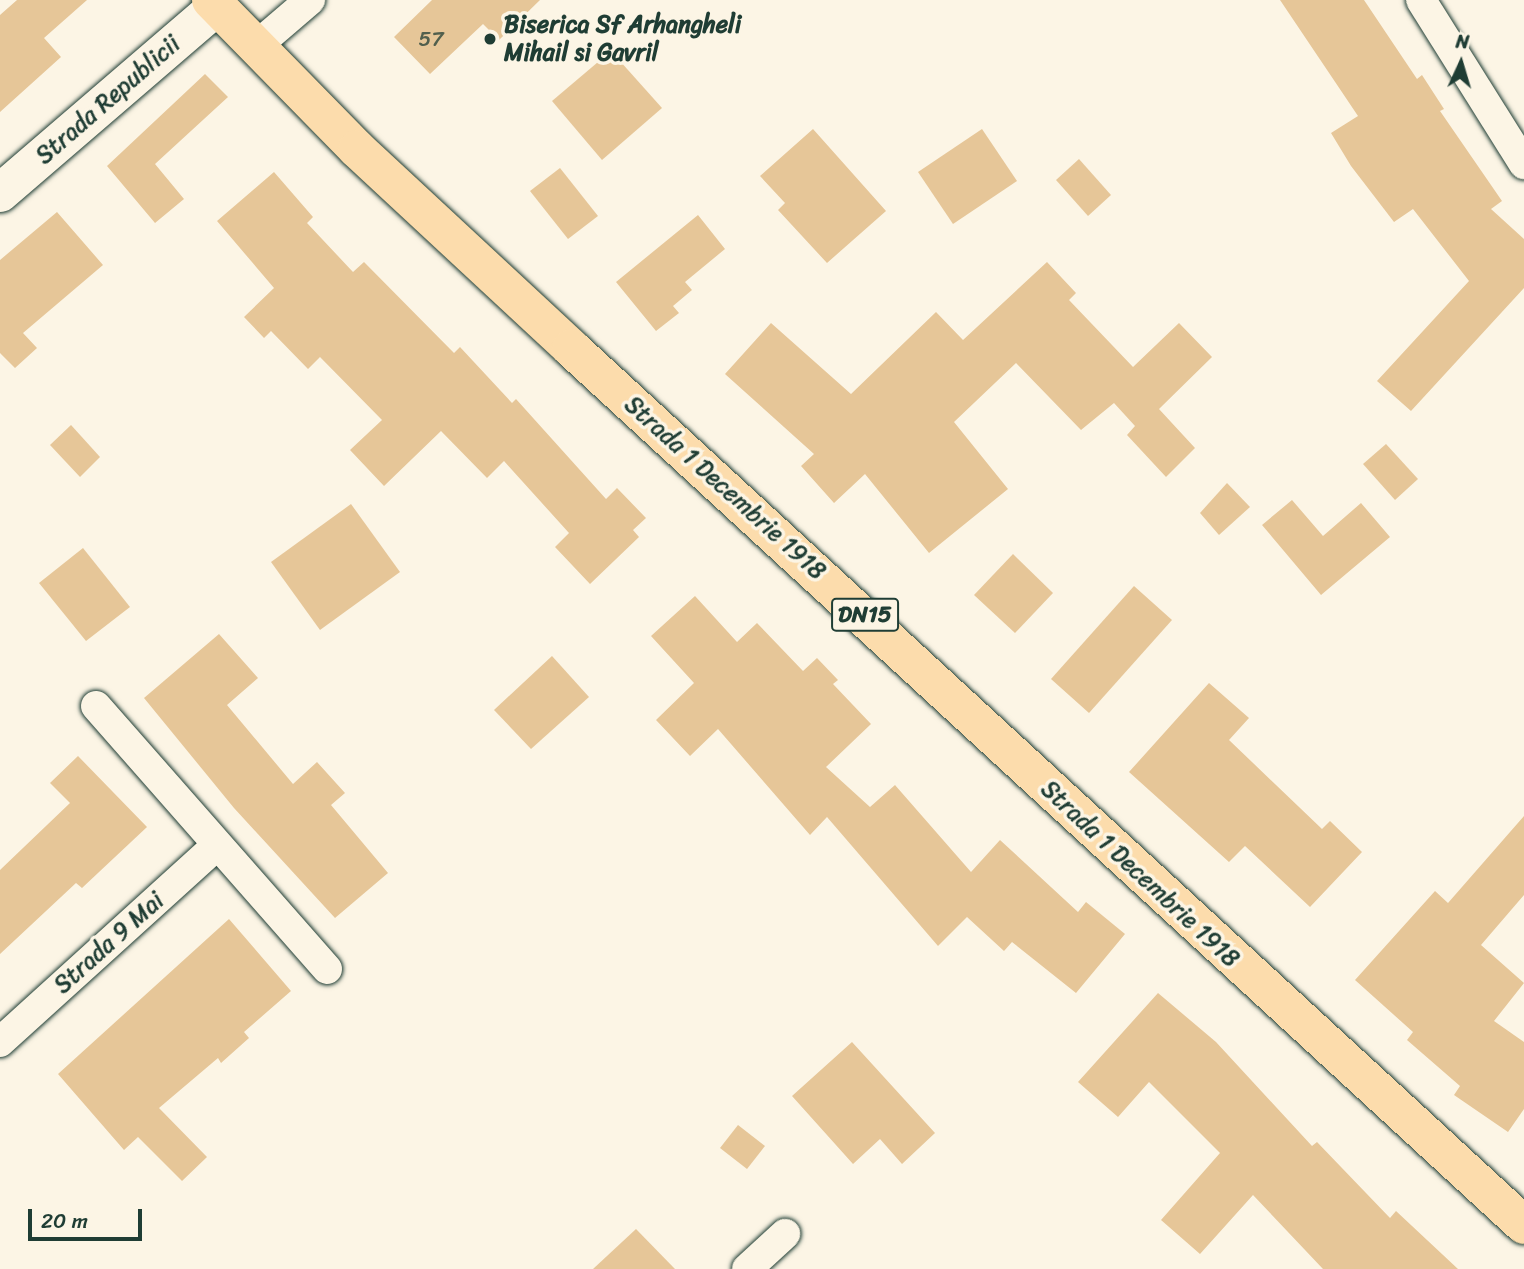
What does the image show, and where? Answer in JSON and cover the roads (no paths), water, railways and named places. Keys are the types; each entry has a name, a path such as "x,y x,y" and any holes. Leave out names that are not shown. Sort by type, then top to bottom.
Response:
{"main road":[{"name":"Strada 1 Decembrie 1918","path":"214,4 254,48 1159,894 1524,1225"}],"street":[{"path":"254,48 310,0"},
{"path":"1421,0 1524,164"},
{"name":"Strada Republicii","path":"0,193 214,4"},
{"path":"96,706 327,969"},
{"name":"Strada 9 Mai","path":"0,1042 217,845"},
{"path":"747,1269 785,1234"}],"place":[{"name":"Biserica Sf Arhangheli Mihail si Gavril","path":"490,39"}]}
